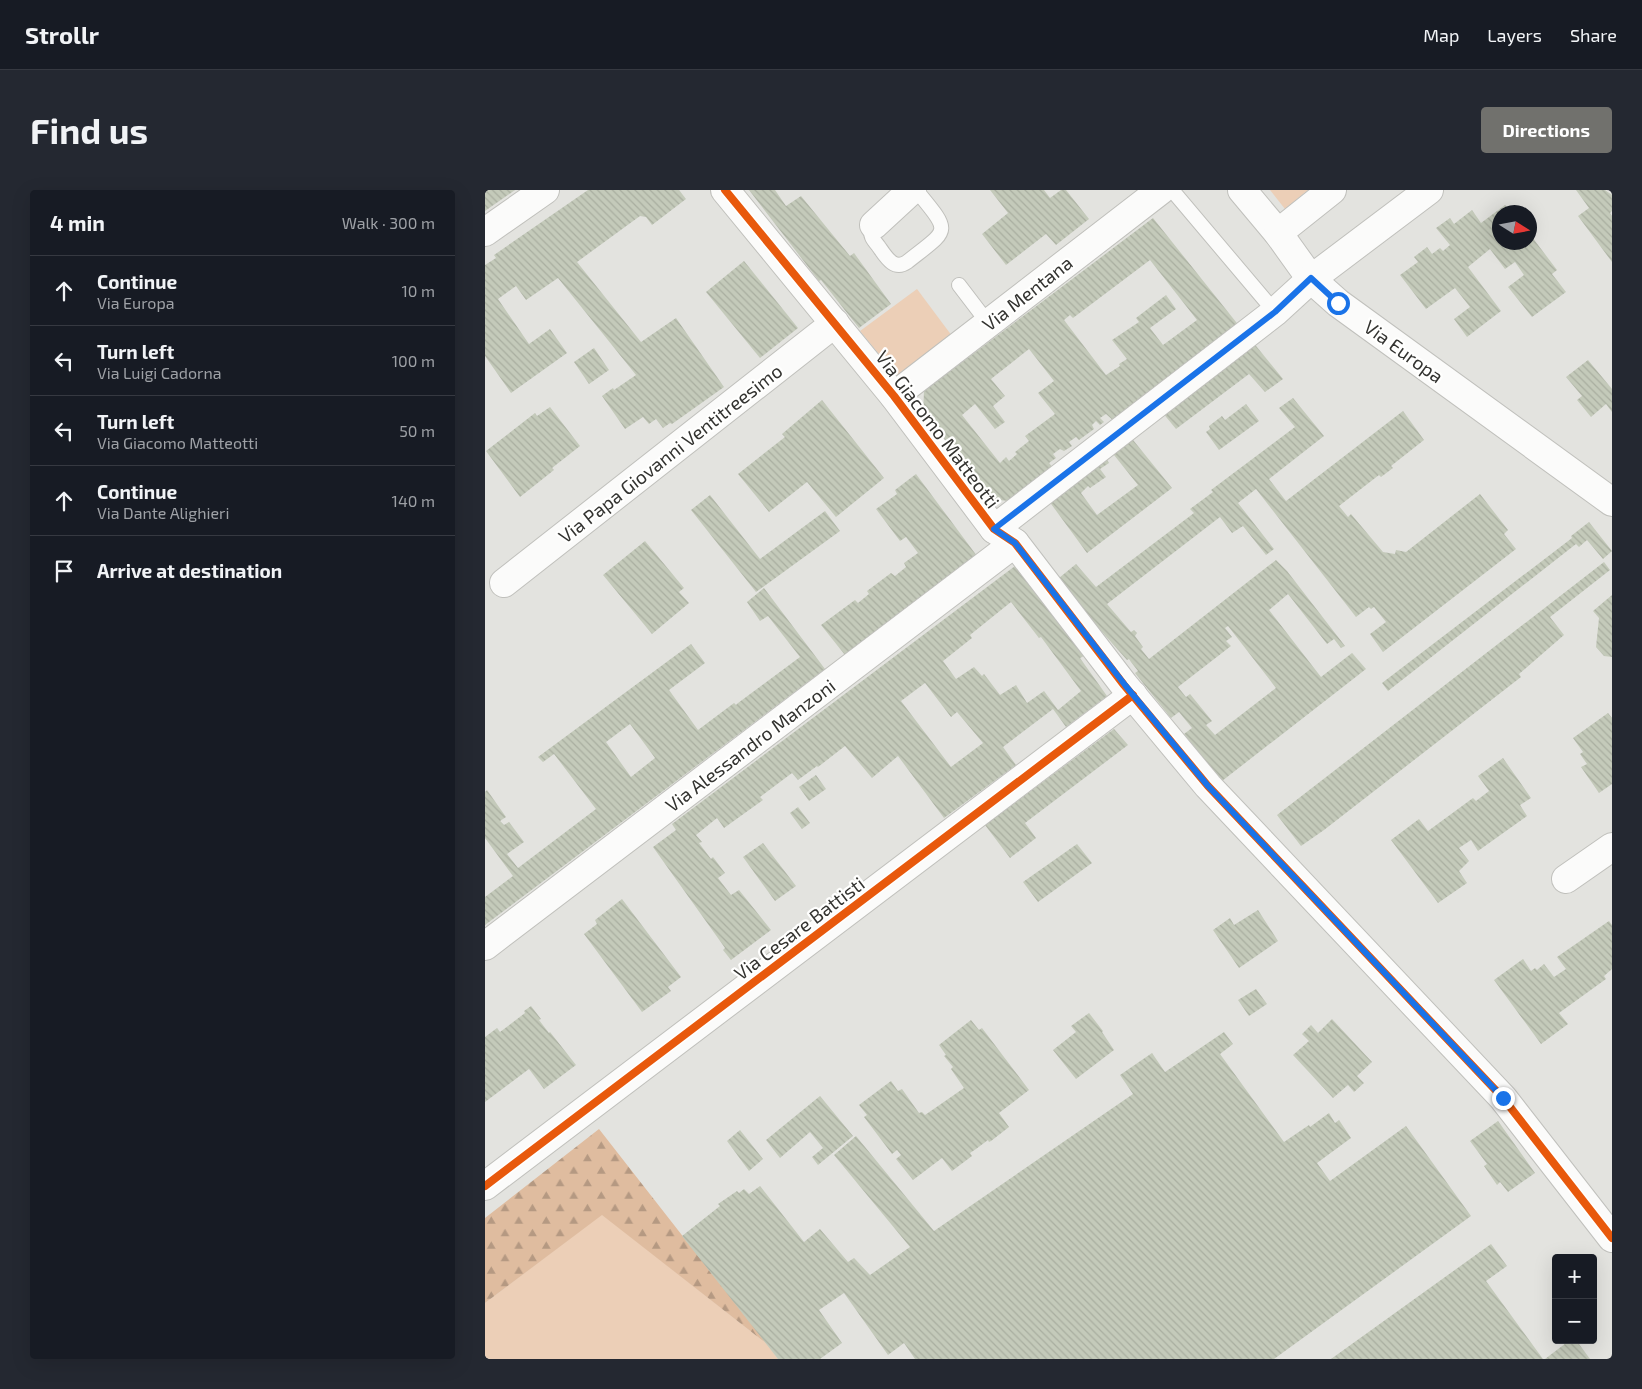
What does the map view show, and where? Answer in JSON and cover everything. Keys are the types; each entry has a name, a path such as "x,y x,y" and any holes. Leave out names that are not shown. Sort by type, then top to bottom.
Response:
{"street":[{"path":"485,232 545,190"},
{"name":"Via Giacomo Matteotti","path":"725,190 835,323 1004,536 1208,786 1503,1098 1612,1238"},
{"path":"874,225 912,190"},
{"name":"Via Mentana","path":"894,396 1161,190"},
{"name":"Via Europa","path":"1242,190 1311,278 1338,303 1612,502"},
{"path":"1278,234 1331,190"},
{"name":"Via Alessandro Manzoni","path":"485,946 1004,536 1275,312 1311,278 1429,190"},
{"name":"Via Papa Giovanni Ventitreesimo","path":"505,583 835,323"},
{"name":"Via Cesare Battisti","path":"485,1186 1129,690"},
{"path":"1566,879 1612,847"}],"lane":[{"path":"874,225 871,232 872,237 887,258 897,265 902,266 937,239 943,226 939,218 916,190"},
{"path":"1172,190 1275,312"},
{"path":"959,286 988,323"}],"shaded area":[{"path":"1270,190 1308,190 1285,209"},
{"path":"917,289 955,340 901,381 860,331"},
{"path":"602,1214 767,1344 778,1359 485,1359 485,1303"}],"green space":[{"path":"599,1129 767,1344 602,1215 485,1303 485,1218"}],"building":[{"path":"485,190 515,190 485,211"},
{"path":"588,190 679,190 686,199 652,225 646,217 640,216 577,262 641,342 676,318 724,387 672,424 670,423 663,428 656,419 649,424 643,417 625,429 602,396 636,375 558,278 526,300 516,286 498,299 529,344 550,329 567,353 511,393 485,356 485,265 496,258 494,255"},
{"path":"749,190 775,190 786,206 801,196 850,256 854,253 891,304 859,328 821,280 819,281"},
{"path":"990,190 1044,190 1050,198 1061,190 1066,190 1089,219 1056,245 1046,234 1006,265 982,234 1008,213"},
{"path":"1576,190 1605,190 1612,195 1612,211 1610,213 1612,216 1612,262 1578,216 1589,208"},
{"path":"1472,210 1481,223 1492,215 1492,250 1537,250 1537,244 1557,270 1552,274 1566,292 1532,317 1508,287 1524,275 1515,262 1505,269 1490,249 1468,267 1501,311 1467,337 1454,319 1470,307 1455,288 1426,309 1400,275 1418,262 1414,257 1427,247 1432,254 1440,248 1443,251 1450,245 1436,228 1450,218 1454,224"},
{"path":"1153,218 1240,327 1116,423 1106,414 1100,418 1104,422 1100,425 1096,421 1092,425 1094,429 1079,440 1076,437 1069,442 1072,446 1064,451 1060,449 1053,454 1056,458 1049,463 1054,469 1013,501 995,500 995,496 979,478 975,480 923,416 924,391","holes":["1150,260 1197,320 1163,345 1150,328 1176,309 1166,295 1136,318 1139,322 1112,340 1127,359 1106,375 1064,320 1070,315 1073,318","1029,349 1054,381 1038,393 1055,414 1025,436 1029,441 1015,452 1017,454 1009,461 1006,457 1000,463 962,415 975,404 995,429 1005,422 993,406 1005,396 991,379"]},
{"path":"744,261 798,328 760,358 706,292"},
{"path":"1252,341 1283,379 1265,392 1249,374 1176,429 1162,412"},
{"path":"594,348 609,370 589,384 574,362"},
{"path":"1588,360 1612,389 1612,412 1606,404 1591,417 1577,400 1582,396 1566,377"},
{"path":"1293,398 1324,436 1269,479 1286,501 1403,411 1424,440 1391,466 1393,468 1381,477 1379,475 1339,506 1348,517 1351,514 1383,552 1395,554 1396,550 1406,552 1480,494 1508,530 1504,534 1516,549 1383,652 1370,634 1386,622 1374,607 1371,609 1369,607 1356,617 1256,489 1238,503 1274,549 1266,555 1243,526 1232,533 1220,517 1107,604 1131,632 1134,630 1137,633 1135,636 1143,647 1141,649 1149,659 1276,560 1287,571 1345,646 1341,648 1334,639 1327,644 1288,594 1269,610 1321,677 1352,653 1366,669 1222,781 1184,734 1192,728 1179,712 1171,718 1135,673 1138,671 1129,659 1127,660 1088,616 1059,578 1076,564 1096,587 1194,513 1190,509 1213,492 1211,490 1295,427 1279,408","holes":["1228,626 1276,688 1215,735 1206,725 1212,721 1190,694 1186,697 1178,687 1231,646 1226,641 1232,637 1225,628"]},
{"path":"822,400 884,478 836,517 807,482 769,512 738,474 785,437 782,434"},
{"path":"1246,404 1259,421 1219,450 1206,432 1210,429 1209,426 1222,416 1225,420"},
{"path":"550,407 580,446 520,497 486,451 535,413 537,416"},
{"path":"1129,435 1172,488 1087,553 1046,497 1104,455 1109,463 1100,469 1106,477 1090,488 1088,486 1081,493 1097,515 1138,485 1110,450"},
{"path":"916,474 977,556 845,655 821,625 855,600 858,603 869,594 867,591 891,573 895,576 906,567 904,563 918,553 906,537 900,541 876,509 897,494 895,490"},
{"path":"710,495 760,559 825,511 840,531 756,592 691,510"},
{"path":"1589,522 1612,551 1603,559 1587,540 1579,547 1576,544 1388,691 1382,683 1572,538 1571,536"},
{"path":"645,541 684,588 679,592 689,603 652,634 603,575"},
{"path":"1604,562 1610,570 1550,617 1564,635 1519,674 1521,677 1301,846 1277,815"},
{"path":"1015,566 1084,656 1080,658 1107,696 1066,727 1053,709 1003,747 1016,765 944,818 898,756 872,778 845,746 798,780 792,773 760,797 763,800 724,828 717,818 696,835 702,842 699,843 725,873 718,878 731,895 739,890 771,930 731,960 723,950 725,948 653,847 676,830 672,824","holes":["1011,602 1039,638 1041,637 1081,691 1058,710 1044,691 1027,703 1016,685 1000,695 984,674 982,676 974,667 956,679 943,661 972,638 970,635","925,683 951,717 957,712 983,743 951,767 901,701"]},
{"path":"764,588 825,669 485,925 485,897 513,876 485,838 485,792 487,790 506,817 500,821 504,825 509,822 524,842 507,854 518,868 596,809 554,754 543,762 538,757 691,644 705,663 669,690 698,730 734,703 736,705 800,657 768,616 760,621 747,602","holes":["630,724 655,758 631,777 606,742"]},
{"path":"1612,595 1612,657 1604,656 1596,647 1599,618 1593,611"},
{"path":"1608,713 1612,718 1612,784 1599,793 1581,767 1587,764 1580,754 1583,752 1573,738"},
{"path":"1114,729 1128,745 1025,823 1036,838 1010,858 985,825"},
{"path":"1503,758 1531,798 1520,805 1527,816 1478,851 1471,840 1459,848 1469,861 1459,871 1467,883 1438,903 1391,840 1419,819 1428,831 1473,798 1476,801 1489,791 1478,776"},
{"path":"816,775 826,789 809,801 799,787"},
{"path":"798,807 810,823 802,829 790,813"},
{"path":"763,843 796,886 775,901 743,857"},
{"path":"1077,844 1092,863 1038,902 1023,882"},
{"path":"622,899 681,977 668,987 671,991 642,1012 584,934 597,924 595,920"},
{"path":"1258,910 1278,941 1239,968 1213,930 1230,918 1234,925"},
{"path":"1609,921 1612,925 1612,969 1604,976 1606,979 1559,1013 1568,1024 1541,1044 1494,980 1523,959 1531,971 1535,968 1537,970 1544,964 1554,977 1566,969 1557,957"},
{"path":"1256,989 1267,1004 1249,1016 1238,1000"},
{"path":"531,1006 541,1019 539,1020 576,1065 544,1089 529,1069 485,1102 485,1037 497,1028 500,1032 525,1013 524,1011"},
{"path":"1089,1013 1103,1031 1114,1050 1076,1079 1053,1050 1076,1032 1071,1026"},
{"path":"1332,1019 1372,1062 1357,1076 1364,1083 1354,1092 1348,1085 1333,1098 1293,1055 1309,1041 1302,1034 1311,1025 1318,1033"},
{"path":"971,1020 979,1030 982,1028 1029,1090 999,1113 1009,1127 991,1141 989,1142 988,1140 970,1153 972,1156 952,1171 942,1158 913,1180 896,1159 901,1155 897,1150 892,1154 864,1117 867,1115 859,1105 891,1081 898,1091 902,1089 919,1113 922,1112 925,1115 964,1088 951,1069 953,1067 944,1056 946,1055 939,1045"},
{"path":"1224,1032 1233,1044 1220,1054 1284,1142 1329,1113 1335,1123 1339,1120 1351,1138 1317,1163 1330,1181 1406,1126 1471,1216 1274,1359 915,1359 904,1343 888,1355 844,1293 819,1310 842,1343 820,1359 778,1359 682,1236 720,1206 718,1204 737,1191 739,1193 744,1189 749,1194 760,1186 804,1242 820,1229 848,1262 854,1258 870,1275 910,1247 834,1155 856,1136 934,1231 1133,1094 1120,1075 1152,1053 1165,1072"},
{"path":"820,1096 853,1136 818,1165 812,1157 823,1148 810,1132 780,1158 766,1140"},
{"path":"1498,1121 1535,1173 1508,1192 1500,1182 1497,1185 1484,1166 1487,1164 1470,1141"},
{"path":"740,1130 763,1159 749,1171 727,1141"},
{"path":"1491,1244 1507,1266 1486,1281 1543,1359 1331,1359"},
{"path":"1565,1344 1579,1344 1590,1359 1545,1359"}],"cycle path":[{"path":"725,190 894,396 994,529 1015,543 1124,685 1208,786 1503,1098 1612,1238"},
{"path":"485,1186 1133,695"}],"route":[{"path":"1338,303 1311,278 1275,312 994,529 1015,543 1125,685 1208,786 1503,1098"}]}
